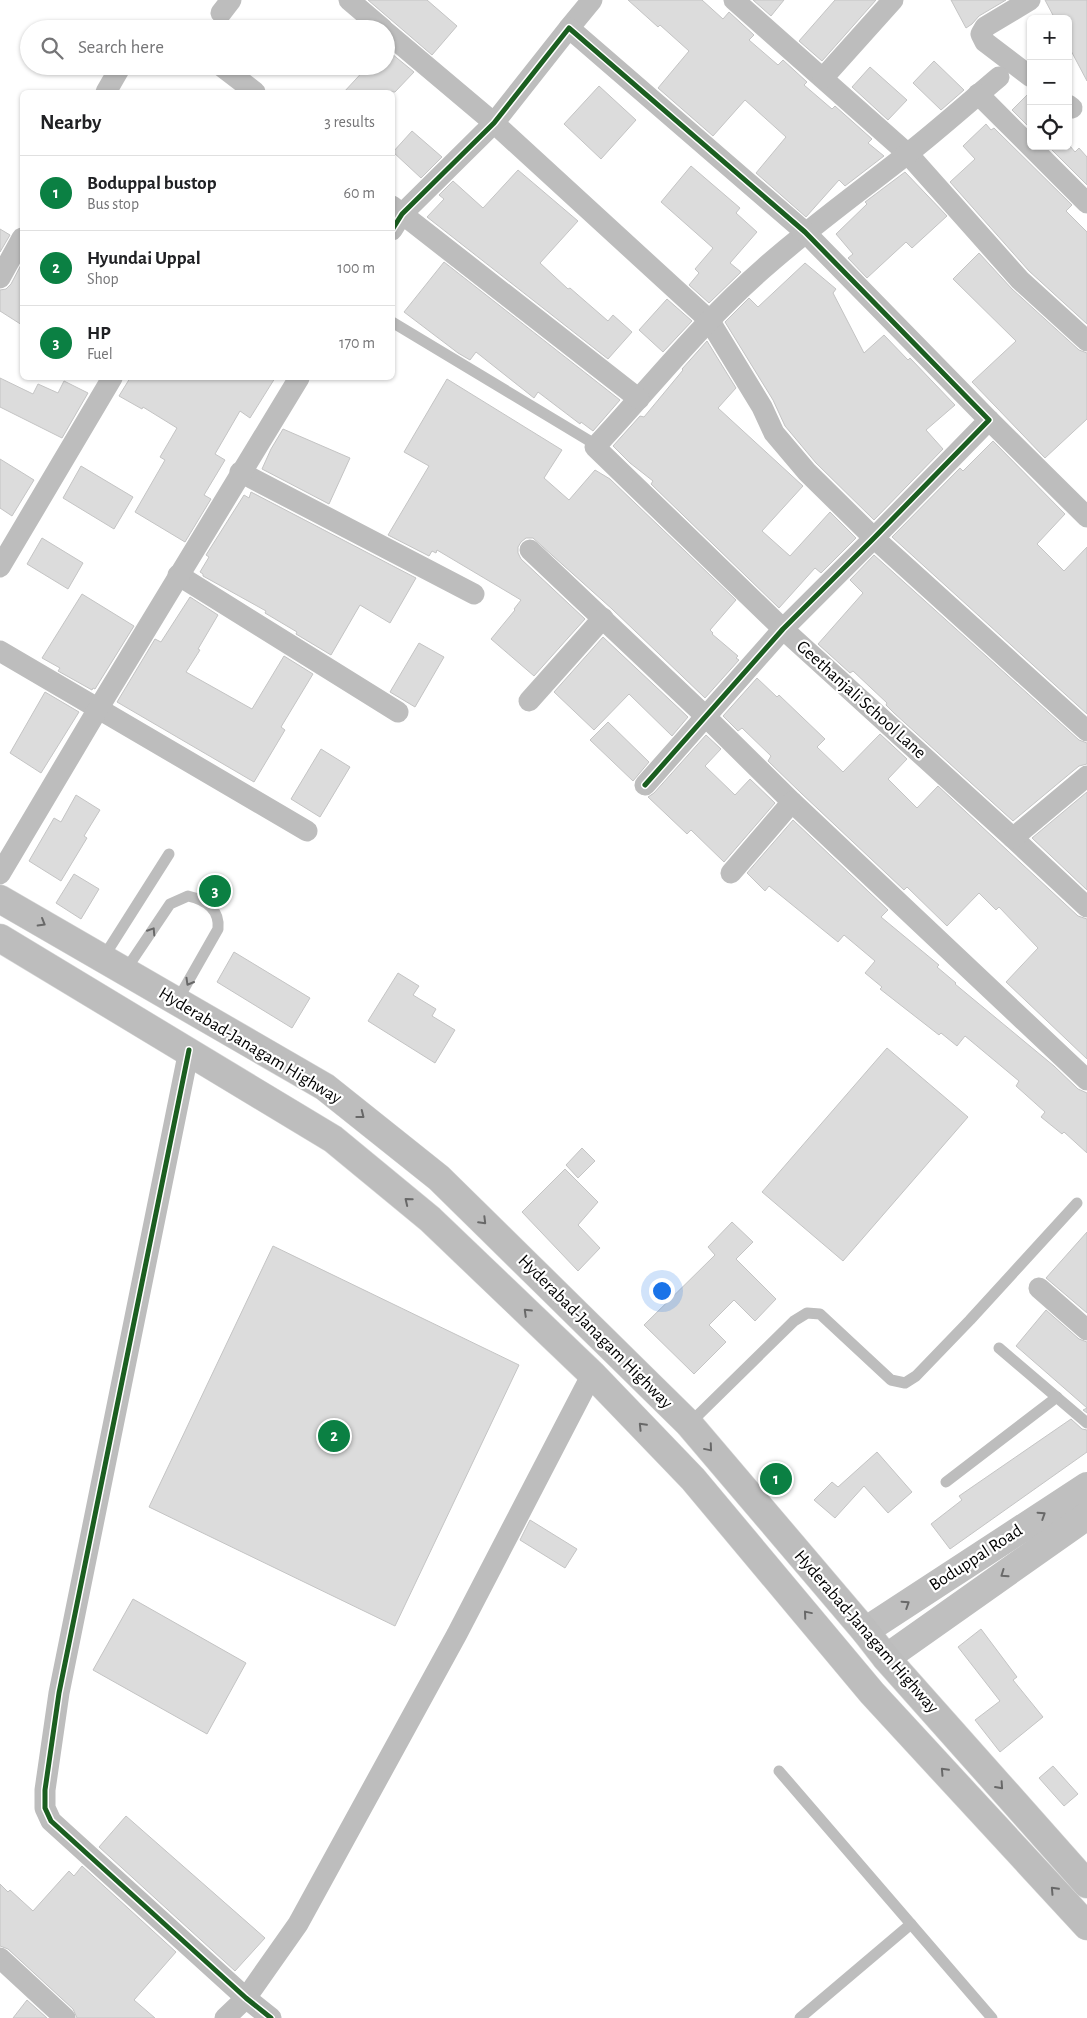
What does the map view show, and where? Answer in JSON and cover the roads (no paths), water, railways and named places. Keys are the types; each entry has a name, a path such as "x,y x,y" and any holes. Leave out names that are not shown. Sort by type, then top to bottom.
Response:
{"highway":[{"name":"Hyderabad-Janagam Highway","path":"0,899 325,1087 439,1178 688,1424 886,1658 1087,1884"},
{"name":"Hyderabad-Janagam Highway","path":"0,938 189,1050 333,1139 430,1218 592,1374 693,1479 872,1693 1087,1926"},
{"path":"552,1336 573,1310"}],"street":[{"path":"349,0 372,20"},
{"path":"592,0 494,123 396,217 639,400"},
{"path":"734,0 908,154 1020,280 1087,341"},
{"path":"823,78 893,0"},
{"path":"1027,74 985,42 981,34 985,27 1030,0"},
{"path":"570,28 805,232 1087,517"},
{"path":"395,40 494,123 709,320 762,407 774,433 807,472 874,538 1087,731"},
{"path":"107,90 116,75"},
{"path":"233,75 252,90"},
{"path":"595,447 709,320 763,268 805,232 908,154 999,77"},
{"path":"978,94 1087,203"},
{"path":"0,278 20,242"},
{"path":"0,568 111,380"},
{"path":"0,874 240,472 298,380"},
{"path":"645,785 783,629 989,420"},
{"name":"Geethanjali School Lane","path":"595,447 783,629 1087,907"},
{"path":"240,472 474,594"},
{"path":"530,550 705,716 792,802 1087,1080"},
{"path":"178,575 398,712"},
{"path":"529,701 603,618"},
{"path":"0,651 307,831"},
{"path":"1013,838 1087,776"},
{"path":"731,873 792,802"},
{"path":"189,1050 59,1693 45,1790 45,1808 51,1820 246,1998 271,2018"},
{"path":"1039,1288 1087,1330"},
{"path":"225,2018 246,1998 298,1924 457,1634 592,1374"},
{"name":"Boduppal Road","path":"865,1631 1087,1486"},
{"name":"Boduppal Road","path":"886,1658 1087,1516"},
{"path":"0,1958 65,2018"}],"lane":[{"path":"395,324 580,435 595,447"},
{"path":"114,965 170,854"},
{"path":"114,965 170,904 188,896 207,903 215,911 219,922 218,930 177,1002"},
{"path":"688,1424 794,1321 807,1313 820,1314 891,1380 905,1383 916,1376 970,1320 1077,1203"},
{"path":"999,1348 1087,1423"},
{"path":"946,1482 1057,1397"},
{"path":"779,1771 992,2018"},
{"path":"800,2018 911,1924"}],"place":[{"name":"HP","path":"215,891"},
{"name":"Hyundai Uppal","path":"334,1436"},
{"name":"Boduppal bustop","path":"776,1479"}]}
